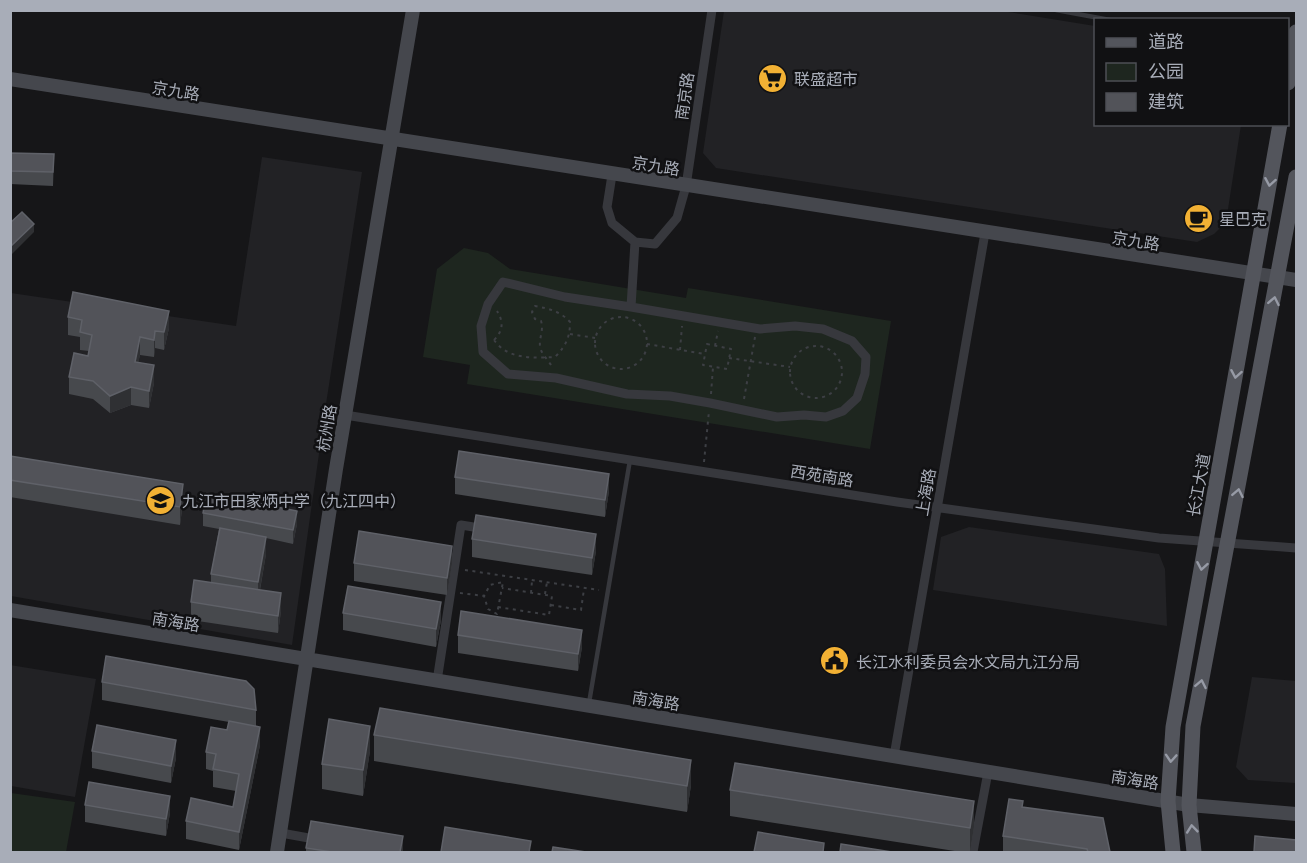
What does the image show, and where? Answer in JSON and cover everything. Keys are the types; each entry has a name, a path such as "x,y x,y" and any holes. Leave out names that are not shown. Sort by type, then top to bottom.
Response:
{"main road":[{"name":"杭州路","path":"277,852 345,415 413,10"},
{"path":"1290,49 1296,32"},
{"name":"京九路","path":"10,79 612,175 1296,280"},
{"name":"长江大道","path":"1173,852 1168,801 1173,727 1280,126"},
{"path":"1194,852 1189,805 1193,726 1296,177"},
{"name":"南海路","path":"10,610 1189,805 1296,814"}],"street":[{"name":"南京路","path":"635,242 655,244 676,218 686,186 712,10"},
{"path":"612,175 607,207 612,224 635,242 631,307"},
{"name":"上海路","path":"894,756 985,233"},
{"path":"503,282 565,297 631,307 757,328 795,326 823,329 852,340 866,357 865,374 857,398 843,411 826,417 804,415 777,417 670,396 627,394 556,378 508,374 483,352 481,326 488,304 503,282"},
{"name":"西苑南路","path":"345,415 937,507 1147,537 1296,548"},
{"path":"437,681 451,621 451,591 461,525 495,530"},
{"path":"973,852 988,772"},
{"path":"281,833 328,841"}],"lane":[{"path":"1056,10 1099,18"},
{"path":"588,706 630,459"}],"path":[{"path":"482,343 494,340 500,333 502,323 498,312 488,304"},
{"path":"494,340 499,347 525,357 546,357 555,357 564,348 570,334 570,322 563,315 552,309 535,306 532,312 535,319 541,321 543,325 540,346 546,357 552,366 556,378"},
{"path":"620,317 637,322 643,328 647,344 641,360 635,366 619,369 603,362 598,355 595,338 604,323 620,317"},
{"path":"680,350 684,317"},
{"path":"715,346 720,323"},
{"path":"742,410 757,328"},
{"path":"570,334 595,338"},
{"path":"647,344 705,354"},
{"path":"707,344 715,346 731,349 727,369 703,365 707,344"},
{"path":"815,346 824,348 838,357 842,373 836,389 830,395 813,398 805,396 793,384 790,367 799,352 815,346"},
{"path":"729,358 790,367"},
{"path":"703,471 713,367"},
{"path":"454,568 608,591"},
{"path":"531,593 532,580"},
{"path":"496,621 503,582 494,583 487,588 484,596 488,609 497,614"},
{"path":"545,595 547,582"},
{"path":"498,607 549,615 552,596 502,588"},
{"path":"551,605 581,610 584,588"},
{"path":"451,591 484,596"}],"shaded area":[{"path":"724,11 1002,11 1094,26 1094,126 1241,126 1226,222 1214,234 1197,242 716,168 703,153"},
{"name":"九江市田家炳中学（九江四中）","path":"262,157 362,172 292,645 11,596 11,293 236,326"},
{"path":"969,527 1159,554 1165,569 1167,626 933,590 941,537"},
{"path":"10,665 96,679 75,797 11,786"},
{"path":"1252,677 1296,681 1296,783 1248,780 1236,767"}],"green space":[{"path":"464,248 488,253 510,269 686,298 688,288 891,321 870,449 467,384 470,365 423,357 437,269"},
{"path":"11,793 75,802 66,852 11,852"}],"building":[{"path":"10,153 54,154 53,172 10,171"},
{"path":"22,212 34,224 10,247 10,223"},
{"path":"73,292 169,311 164,332 155,331 154,340 140,337 135,362 154,365 149,391 131,387 110,396 93,381 69,377 74,353 88,356 92,335 80,332 82,320 68,317"},
{"path":"459,451 609,474 605,500 455,477"},
{"path":"10,456 183,484 180,507 10,480"},
{"path":"207,493 297,511 293,530 203,513"},
{"path":"476,515 596,534 592,558 472,539"},
{"path":"220,528 266,537 258,582 211,574"},
{"path":"359,531 452,546 447,578 354,563"},
{"path":"194,580 281,593 278,616 191,602"},
{"path":"348,586 441,602 436,629 343,613"},
{"path":"461,611 582,630 578,654 458,635"},
{"path":"106,656 246,681 254,689 256,710 102,682"},
{"path":"380,708 691,760 687,786 374,735"},
{"path":"329,719 370,726 363,770 322,764"},
{"path":"229,721 260,727 239,832 186,821 191,798 233,807 239,774 213,769 216,754 206,752 211,727 227,730"},
{"path":"97,725 176,740 171,766 92,751"},
{"path":"735,763 974,801 970,828 730,790"},
{"path":"89,782 170,796 166,819 85,805"},
{"path":"1009,799 1023,801 1022,807 1103,818 1110,852 1088,852 1087,849 1003,836"},
{"path":"311,821 403,836 400,852 332,852 306,848"},
{"path":"445,827 531,841 529,852 441,852"},
{"path":"758,832 824,843 823,852 754,852"},
{"path":"1255,836 1296,840 1296,852 1254,852"},
{"path":"841,844 892,852 840,852"},
{"path":"553,847 586,852 552,852"}],"place":[{"name":"联盛超市","path":"773,78"},
{"name":"星巴克","path":"1198,218"},
{"name":"九江市田家炳中学（九江四中）","path":"161,500"},
{"name":"长江水利委员会水文局九江分局","path":"835,661"}]}
